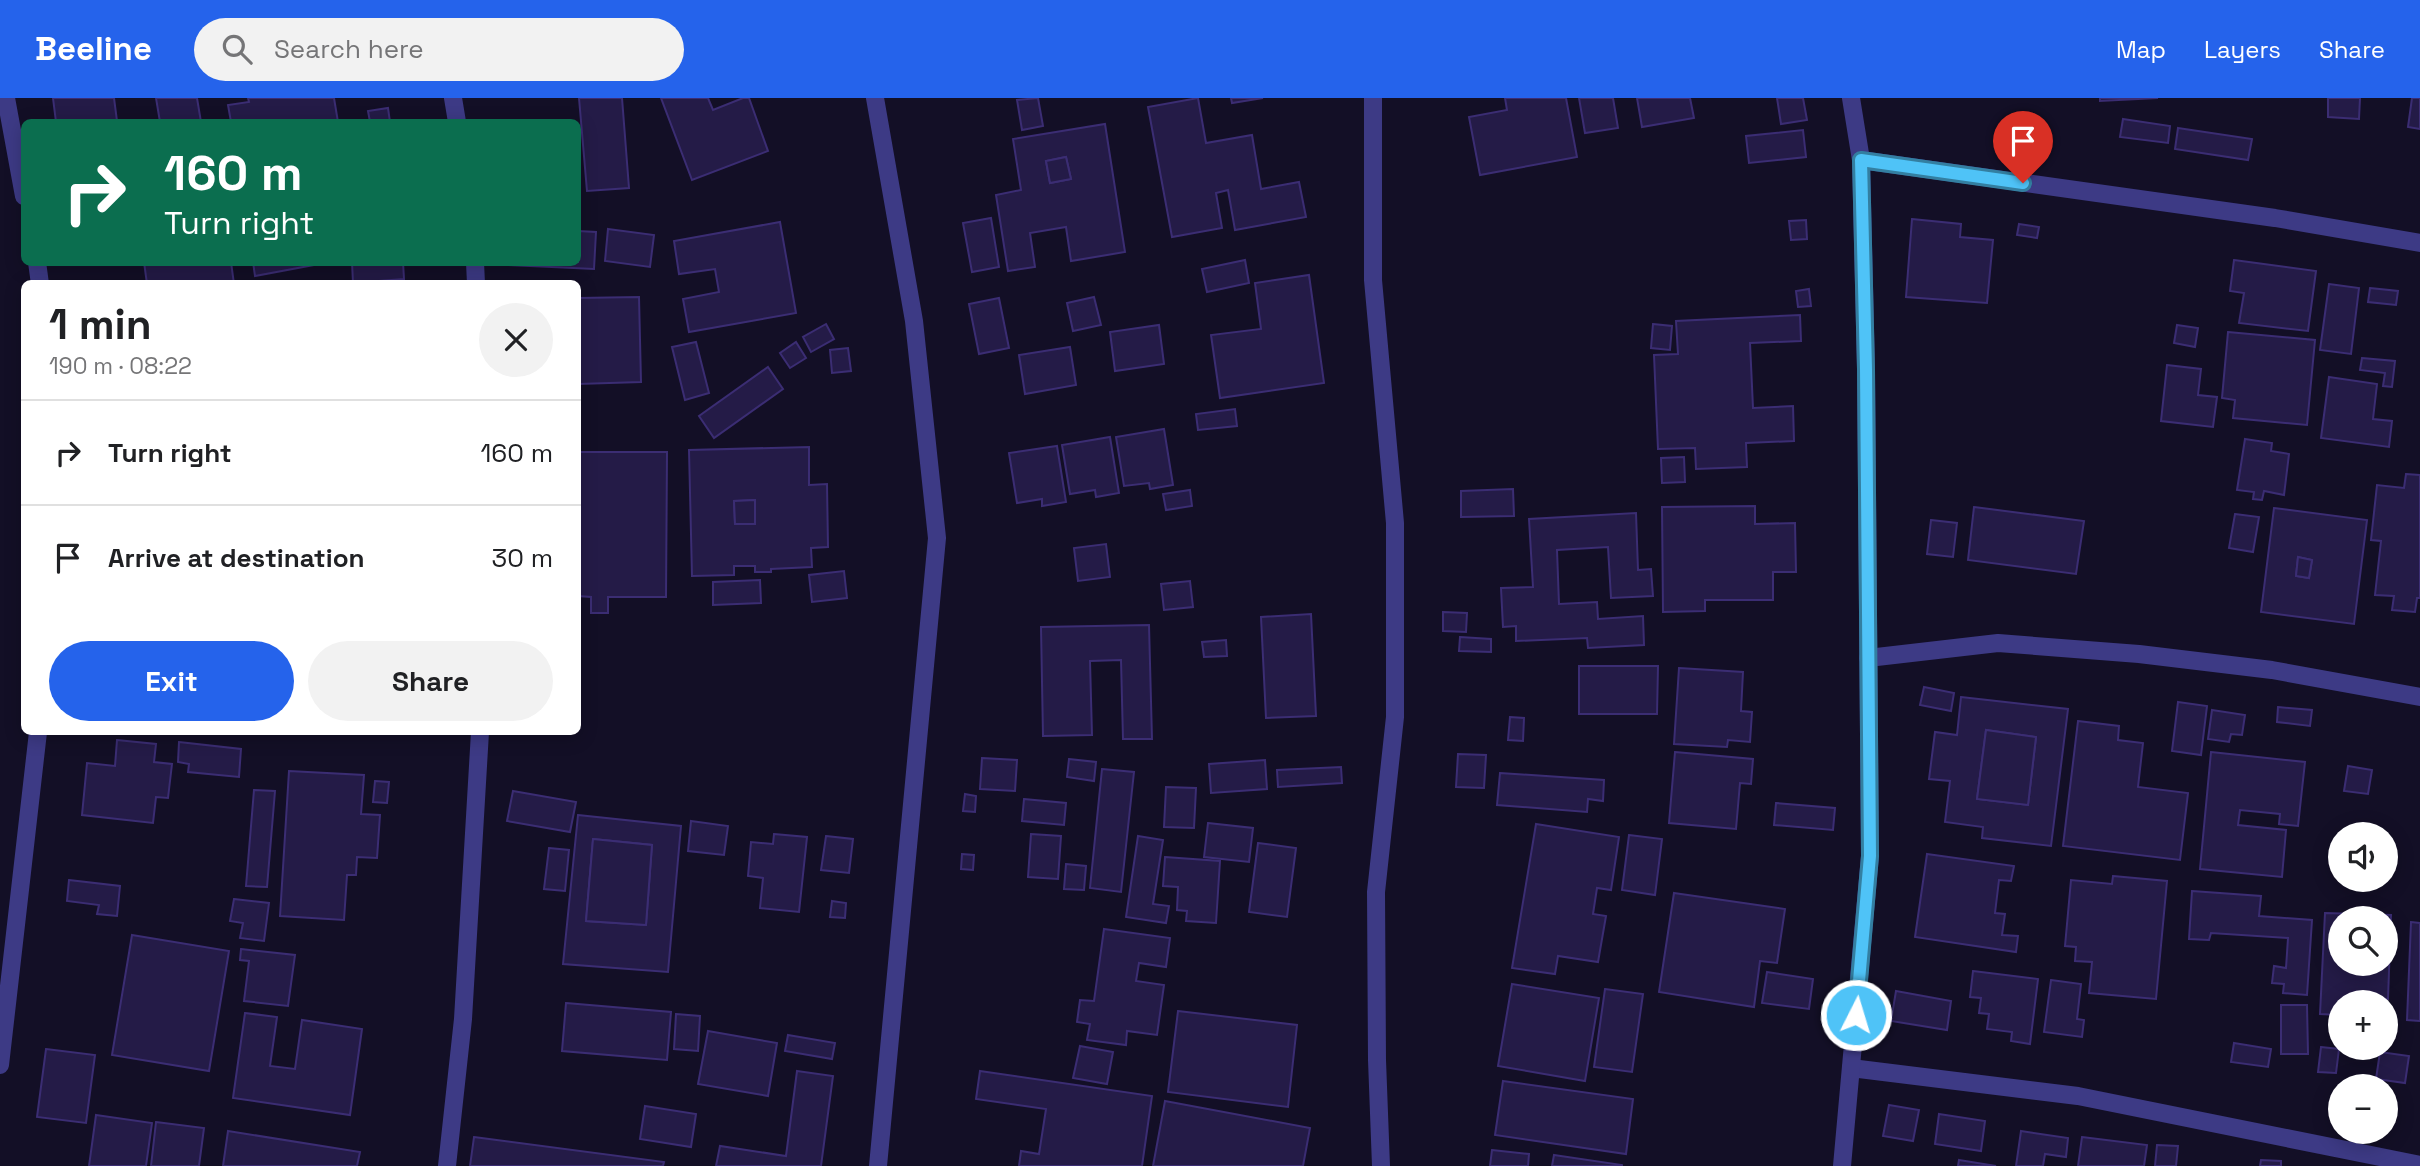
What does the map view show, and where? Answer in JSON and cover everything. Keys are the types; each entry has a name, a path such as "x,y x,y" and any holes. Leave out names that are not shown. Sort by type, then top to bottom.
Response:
{"street":[{"path":"6,98 21,180"},
{"path":"453,98 456,119"},
{"path":"875,98 914,321 937,537 878,1166"},
{"path":"1373,98 1373,280 1395,523 1395,717 1376,892 1381,1166"},
{"path":"1842,1166 1870,856 1866,369 1861,160 1851,98"},
{"path":"1861,160 2275,218 2420,243"},
{"path":"1868,658 1998,643 2139,654 2272,670 2420,697"},
{"path":"0,1065 38,735"},
{"path":"447,1166 463,1019 480,735"},
{"path":"1851,1068 2078,1096 2420,1165"}],"building":[{"path":"53,98 114,98 117,119 56,119"},
{"path":"156,98 197,98 200,119 160,119"},
{"path":"248,98 334,98 338,119 230,119 228,105 249,102"},
{"path":"579,98 622,98 629,188 587,191"},
{"path":"661,98 708,98 713,110 749,98 768,151 692,180"},
{"path":"1038,98 1043,126 1022,130 1017,100"},
{"path":"1198,98 1206,143 1252,135 1261,189 1299,182 1306,217 1235,230 1228,190 1216,193 1222,228 1172,237 1148,107"},
{"path":"1231,98 1263,98 1232,103"},
{"path":"1505,98 1566,98 1577,157 1480,175 1469,117 1507,110"},
{"path":"1579,98 1613,98 1618,128 1585,133"},
{"path":"1637,98 1690,98 1694,118 1642,127"},
{"path":"1777,98 1803,98 1807,120 1781,124"},
{"path":"2100,98 2158,98 2100,101"},
{"path":"2328,98 2360,98 2359,119 2328,117"},
{"path":"2412,98 2420,98 2420,129 2408,127"},
{"path":"388,108 390,119 369,119 368,111"},
{"path":"2123,119 2170,126 2168,143 2120,137"},
{"path":"1105,124 1125,252 1071,261 1066,227 1030,233 1035,267 1008,271 996,195 1021,190 1013,139","holes":["1066,157 1071,179 1050,183 1046,161"]},
{"path":"2178,128 2252,139 2248,160 2175,149"},
{"path":"1803,130 1806,157 1749,163 1746,136"},
{"path":"1066,157 1071,179 1050,183 1046,161"},
{"path":"991,218 999,267 972,272 963,223"},
{"path":"1912,219 1961,224 1960,237 1993,240 1987,303 1906,297"},
{"path":"1806,220 1807,239 1791,240 1789,221"},
{"path":"780,222 796,313 689,332 683,299 719,292 715,269 679,274 674,241"},
{"path":"2019,224 2039,227 2037,238 2017,235"},
{"path":"608,229 654,235 650,267 605,261"},
{"path":"581,231 596,232 594,269 530,266 581,266"},
{"path":"1245,260 1249,283 1207,292 1202,269"},
{"path":"2234,260 2316,271 2308,331 2239,323 2244,293 2230,291"},
{"path":"145,266 232,266 233,280 146,280"},
{"path":"254,266 309,266 255,276"},
{"path":"352,266 403,266 404,279 353,280"},
{"path":"1309,275 1324,383 1220,398 1211,335 1261,329 1255,283"},
{"path":"2329,284 2359,288 2351,354 2320,350"},
{"path":"2370,288 2398,291 2396,305 2368,302"},
{"path":"1809,289 1811,306 1798,307 1796,291"},
{"path":"639,297 641,382 581,384 581,298"},
{"path":"1094,297 1101,325 1073,331 1067,303"},
{"path":"999,298 1009,348 979,354 969,304"},
{"path":"1800,315 1801,341 1750,343 1753,408 1793,406 1794,441 1746,443 1747,467 1696,469 1695,448 1658,449 1654,355 1678,354 1676,321"},
{"path":"826,324 834,339 811,352 803,337"},
{"path":"1653,324 1672,326 1670,350 1651,348"},
{"path":"1159,325 1164,364 1115,371 1110,332"},
{"path":"2177,325 2198,328 2195,347 2174,343"},
{"path":"2228,332 2315,340 2307,425 2233,418 2235,400 2222,398"},
{"path":"696,342 709,393 685,400 672,347"},
{"path":"796,342 806,358 790,368 780,353"},
{"path":"1070,347 1076,385 1025,394 1019,355"},
{"path":"848,348 851,371 832,373 830,350"},
{"path":"2362,358 2395,361 2392,387 2383,386 2385,373 2360,370"},
{"path":"2167,365 2201,369 2198,395 2217,397 2213,427 2161,421"},
{"path":"768,367 783,389 714,438 699,416"},
{"path":"2329,377 2377,384 2373,419 2392,421 2389,447 2321,438"},
{"path":"1235,409 1237,426 1198,430 1196,414"},
{"path":"1164,429 1173,485 1150,489 1149,483 1124,486 1116,437"},
{"path":"1110,437 1119,493 1096,497 1095,490 1070,494 1062,445"},
{"path":"2245,439 2272,443 2271,451 2289,454 2284,495 2264,491 2262,500 2253,499 2254,492 2237,490"},
{"path":"1057,446 1066,502 1042,506 1042,499 1017,503 1009,453"},
{"path":"809,447 809,485 827,484 828,547 811,548 812,567 755,572 755,566 734,566 734,575 692,576 689,450","holes":["755,500 755,524 735,524 734,501"]},
{"path":"581,452 667,452 666,597 608,597 608,613 591,613 591,597 581,596"},
{"path":"1684,457 1685,482 1662,483 1661,458"},
{"path":"2406,474 2420,475 2420,598 2417,598 2415,612 2392,610 2394,596 2375,595 2381,541 2371,540 2377,485 2404,488"},
{"path":"1513,489 1514,516 1461,517 1461,491"},
{"path":"1190,490 1192,506 1166,510 1163,494"},
{"path":"755,500 755,524 735,524 734,501"},
{"path":"1755,506 1755,524 1795,523 1796,572 1773,572 1773,600 1705,600 1705,611 1663,612 1662,507"},
{"path":"1974,507 2084,521 2076,574 1968,560"},
{"path":"2274,508 2367,520 2354,624 2261,612","holes":["2298,557 2312,560 2309,578 2296,576"]},
{"path":"1636,513 1638,570 1651,569 1653,596 1611,598 1608,547 1557,550 1559,604 1597,602 1598,619 1643,616 1644,645 1588,648 1587,638 1516,641 1516,626 1503,627 1501,588 1533,587 1529,519"},
{"path":"2235,514 2259,517 2253,552 2229,548"},
{"path":"1931,520 1957,523 1953,557 1927,554"},
{"path":"1106,544 1110,577 1078,581 1074,548"},
{"path":"2298,557 2312,560 2309,578 2296,576"},
{"path":"844,571 847,598 812,602 809,575"},
{"path":"760,580 761,603 713,605 713,582"},
{"path":"1190,581 1193,607 1164,610 1161,584"},
{"path":"1443,612 1467,613 1466,632 1443,631"},
{"path":"1311,614 1316,716 1266,718 1261,617"},
{"path":"1149,625 1152,739 1123,739 1121,660 1090,661 1092,735 1043,736 1041,627"},
{"path":"1460,637 1491,639 1491,652 1459,651"},
{"path":"1226,640 1227,656 1204,657 1202,642"},
{"path":"1579,666 1658,666 1657,714 1579,714"},
{"path":"1679,668 1743,672 1741,711 1752,712 1750,742 1728,740 1727,747 1674,744"},
{"path":"1924,687 1954,693 1951,711 1920,705"},
{"path":"1961,697 2068,709 2051,846 1982,838 1983,827 1945,822 1950,781 1929,779 1935,732 1957,735","holes":["1986,730 2036,737 2028,805 1977,799"]},
{"path":"2178,702 2207,706 2201,755 2172,751"},
{"path":"2278,707 2312,710 2310,726 2277,722"},
{"path":"2212,710 2245,715 2242,735 2231,734 2229,742 2208,739"},
{"path":"1510,717 1524,718 1523,741 1508,740"},
{"path":"2078,721 2119,726 2118,740 2143,743 2138,787 2188,793 2180,860 2063,846"},
{"path":"1986,730 2036,737 2028,805 1977,799"},
{"path":"117,740 156,744 154,762 172,764 168,798 156,797 153,823 82,815 87,763 115,766"},
{"path":"179,742 241,749 239,777 188,772 189,764 178,762"},
{"path":"1675,752 1753,759 1751,784 1740,783 1736,829 1669,823"},
{"path":"2211,752 2305,762 2298,826 2279,824 2280,814 2240,810 2238,825 2286,830 2282,877 2200,869"},
{"path":"1458,754 1486,755 1484,788 1456,787"},
{"path":"982,758 1017,760 1015,791 980,789"},
{"path":"1069,759 1096,762 1094,781 1067,777"},
{"path":"1265,760 1267,789 1211,793 1209,764"},
{"path":"2348,766 2372,770 2368,794 2344,791"},
{"path":"1341,767 1342,783 1278,787 1277,770"},
{"path":"1102,769 1134,772 1121,892 1090,888"},
{"path":"289,771 364,775 361,814 380,815 377,858 357,857 356,875 347,875 344,920 280,916"},
{"path":"1500,773 1604,780 1603,801 1588,799 1587,812 1497,805"},
{"path":"375,781 389,782 387,803 373,802"},
{"path":"1166,787 1196,788 1194,828 1164,827"},
{"path":"254,790 275,791 267,887 246,886"},
{"path":"513,791 576,802 570,832 507,821"},
{"path":"965,794 976,796 975,812 963,811"},
{"path":"1024,799 1066,803 1064,825 1022,821"},
{"path":"1776,803 1835,808 1833,830 1774,825"},
{"path":"578,815 681,826 668,972 563,964","holes":["593,839 652,845 646,925 586,921"]},
{"path":"691,821 728,826 724,855 688,851"},
{"path":"1208,823 1253,828 1249,862 1204,857"},
{"path":"1536,824 1619,837 1611,890 1597,888 1593,914 1606,916 1598,962 1558,956 1555,974 1512,968"},
{"path":"774,834 807,837 799,912 760,908 763,878 748,876 751,842 773,844"},
{"path":"1031,834 1061,836 1058,879 1028,877"},
{"path":"1629,835 1662,839 1655,895 1622,890"},
{"path":"826,836 853,839 849,873 821,870"},
{"path":"1138,836 1163,840 1153,904 1169,906 1166,923 1126,917"},
{"path":"593,839 652,845 646,925 586,921"},
{"path":"1258,843 1296,848 1287,917 1249,912"},
{"path":"549,848 569,850 565,891 544,889"},
{"path":"962,854 974,855 973,870 961,869"},
{"path":"1927,854 2014,866 2011,881 1999,880 1995,913 2005,914 2002,935 2018,936 2016,952 1915,937"},
{"path":"1165,857 1220,861 1216,923 1186,921 1187,911 1177,910 1178,887 1163,886"},
{"path":"1066,864 1086,866 1084,890 1064,889"},
{"path":"2113,876 2167,881 2156,999 2089,993 2092,962 2075,961 2076,947 2065,946 2071,880 2112,884"},
{"path":"69,880 120,886 117,916 97,914 99,905 67,901"},
{"path":"2192,891 2261,896 2259,916 2312,920 2307,995 2283,993 2284,984 2272,983 2274,966 2286,968 2288,938 2211,933 2209,940 2189,939"},
{"path":"1674,893 1785,909 1777,963 1760,961 1754,1007 1659,992"},
{"path":"234,899 269,903 264,941 240,938 243,923 230,921"},
{"path":"832,901 846,903 845,918 830,917"},
{"path":"2325,913 2328,913 2328,976 2389,976 2388,990 2328,990 2328,1014 2320,1014"},
{"path":"2411,922 2420,923 2420,1021 2407,1020"},
{"path":"1104,929 1170,938 1166,967 1139,963 1136,981 1164,985 1157,1035 1127,1031 1126,1045 1087,1040 1090,1024 1077,1022 1080,1000 1094,1001"},
{"path":"132,935 229,951 209,1071 112,1055"},
{"path":"241,949 295,955 288,1006 244,1001 249,961 240,960"},
{"path":"1973,971 2038,979 2030,1044 2011,1041 2012,1032 1987,1029 1989,1014 1979,1013 1981,998 1970,997"},
{"path":"1767,972 1813,979 1809,1009 1762,1003"},
{"path":"2051,980 2081,984 2077,1019 2084,1020 2082,1037 2044,1032"},
{"path":"1512,984 1599,998 1585,1081 1498,1066"},
{"path":"1605,989 1643,994 1632,1072 1594,1067"},
{"path":"1896,991 1951,1001 1947,1030 1891,1021"},
{"path":"566,1003 671,1012 667,1060 562,1051"},
{"path":"2281,1005 2307,1005 2308,1054 2281,1054"},
{"path":"1178,1011 1297,1025 1288,1107 1168,1092"},
{"path":"245,1013 277,1017 270,1066 295,1069 302,1020 362,1029 350,1115 233,1098"},
{"path":"676,1014 700,1016 698,1051 674,1049"},
{"path":"708,1031 777,1043 768,1096 698,1084"},
{"path":"788,1035 835,1043 832,1059 785,1051"},
{"path":"2234,1043 2271,1049 2268,1067 2231,1062"},
{"path":"1080,1046 1113,1052 1107,1084 1073,1078"},
{"path":"2321,1047 2328,1048 2328,1060 2338,1060 2336,1073 2318,1072"},
{"path":"46,1049 95,1055 86,1123 37,1117"},
{"path":"2398,1054 2409,1056 2405,1083 2398,1082 2398,1074 2377,1074 2379,1060 2398,1060"},
{"path":"797,1071 833,1076 821,1166 716,1166 720,1146 786,1156"},
{"path":"980,1071 1152,1096 1142,1166 1019,1166 1021,1151 1039,1154 1046,1109 976,1099"},
{"path":"1503,1081 1633,1099 1626,1154 1495,1135"},
{"path":"1165,1101 1310,1128 1303,1166 1153,1166"},
{"path":"1889,1105 1919,1110 1913,1141 1883,1136"},
{"path":"645,1106 696,1114 691,1147 640,1139"},
{"path":"1939,1114 1985,1121 1981,1151 1935,1144"},
{"path":"96,1115 152,1123 146,1166 89,1166"},
{"path":"156,1122 204,1128 199,1166 151,1166"},
{"path":"228,1131 360,1152 357,1166 223,1166"},
{"path":"2021,1131 2068,1138 2066,1157 2045,1154 2043,1166 2016,1166"},
{"path":"474,1137 664,1162 663,1166 470,1166"},
{"path":"2082,1137 2147,1145 2144,1166 2078,1166"},
{"path":"2157,1145 2178,1146 2176,1166 2155,1166"},
{"path":"1492,1150 1529,1154 1528,1166 1490,1166"},
{"path":"1554,1155 1622,1165 1622,1166 1552,1166"},
{"path":"1959,1160 1996,1166 1958,1166"},
{"path":"2261,1160 2281,1161 2281,1166 2260,1166"}],"route":[{"path":"1856,1015 1870,856 1866,369 1861,160 2023,183"}]}
